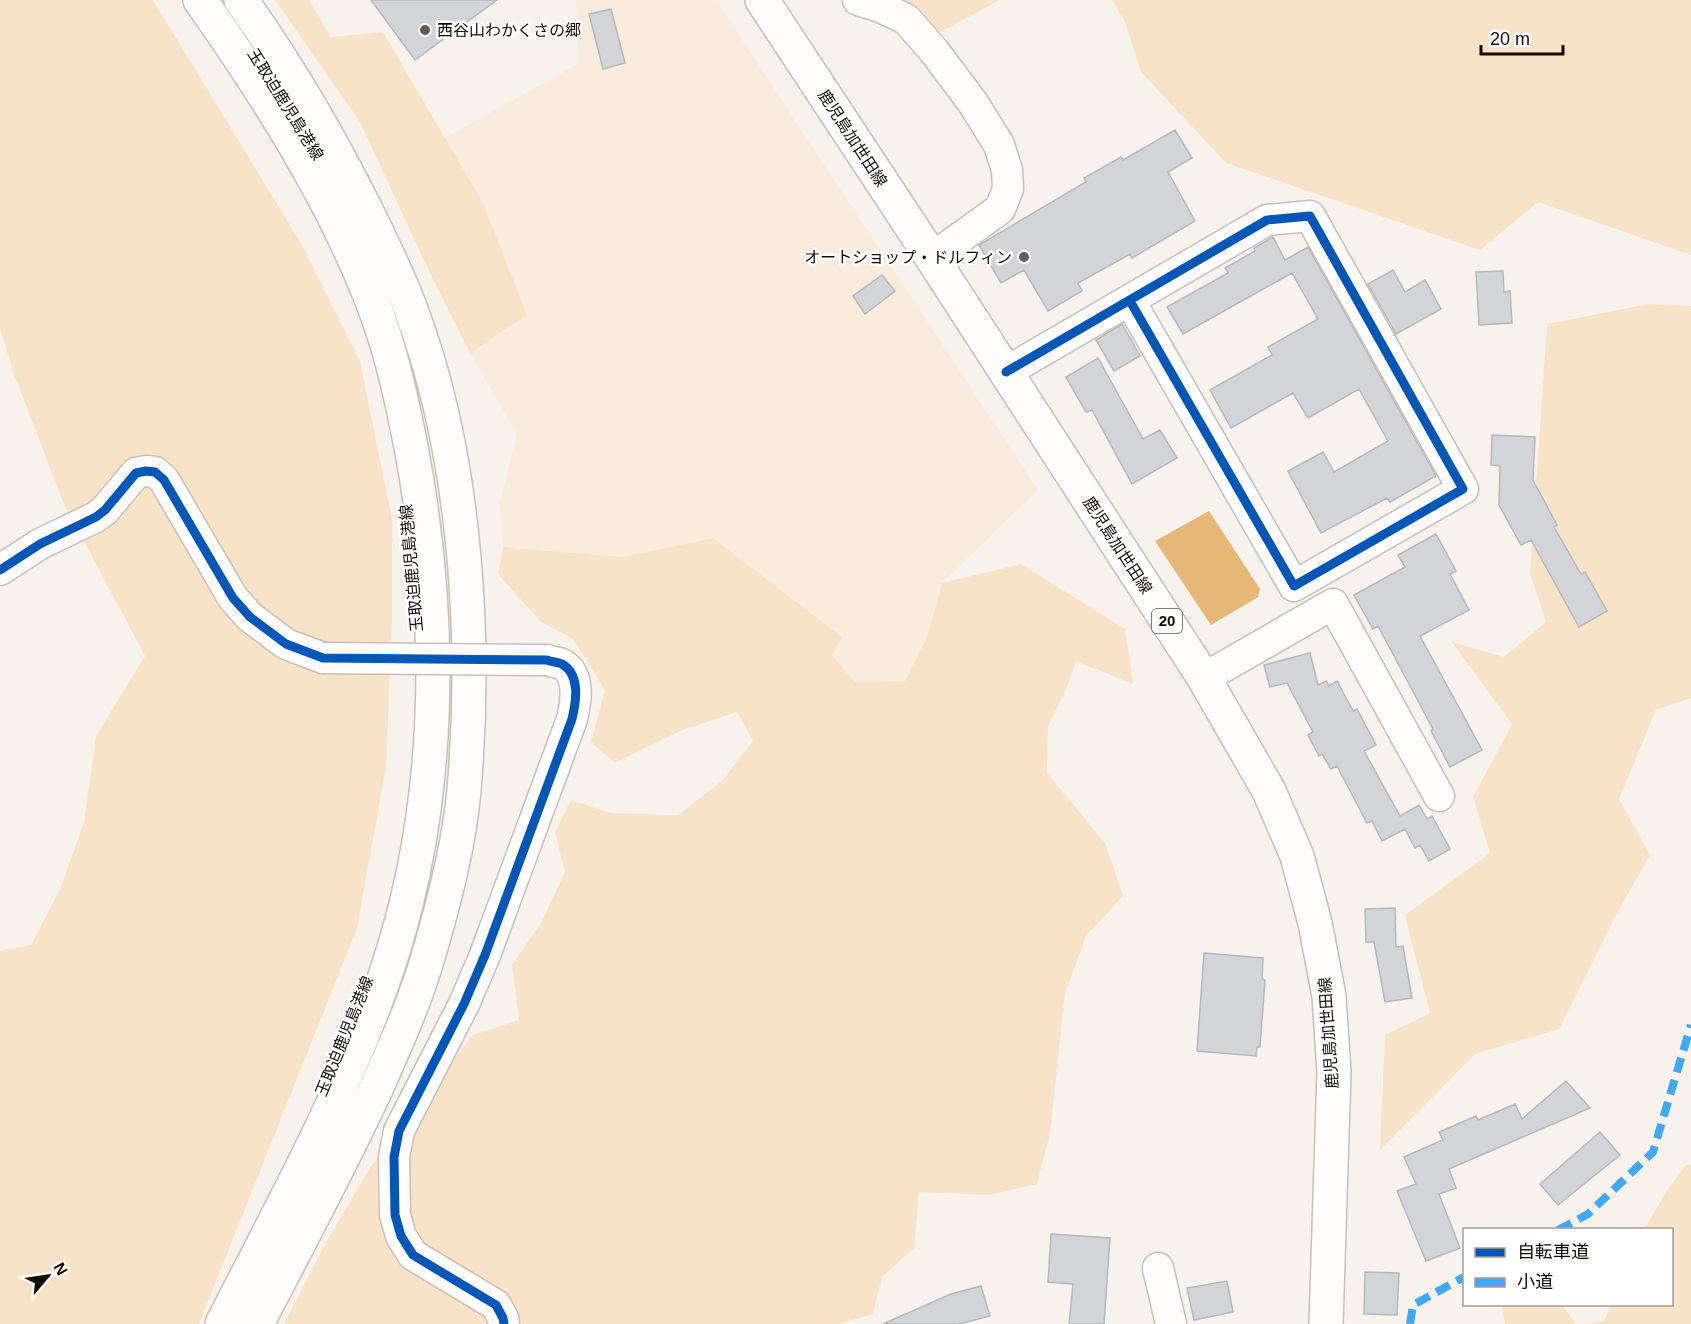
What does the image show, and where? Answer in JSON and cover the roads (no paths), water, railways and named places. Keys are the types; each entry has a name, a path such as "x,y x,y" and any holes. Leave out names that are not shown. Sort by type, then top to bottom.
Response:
{"main road":[{"name":"玉取迫鹿児島港線","path":"200,0 244,63 311,173 370,295 401,397 422,502 431,599 433,692 428,771 421,829 404,911 385,975 320,1131 222,1324"},
{"name":"玉取迫鹿児島港線","path":"241,0 271,42 342,162 383,245 414,318 435,386 452,468 465,583 469,697 464,793 449,882 428,959 401,1034 355,1134 257,1324"},
{"name":"鹿児島加世田線","path":"762,0 1204,678 1269,791 1297,856 1315,923 1329,996 1334,1072 1326,1324"}],"street":[{"path":"858,0 906,19 934,51 973,103 999,145 1007,170 1008,189 1000,209 932,258"},
{"path":"1006,372 1267,220 1310,216 1463,489 1294,586 1130,301"},
{"path":"0,570 40,544 96,517 105,510 136,473 155,472 164,480 233,598 250,617 286,644 323,658 547,660 562,664 572,675 578,696 573,719 534,817 485,955 464,1004 399,1131 394,1157 395,1215 400,1236 413,1255 496,1305 504,1324"},
{"path":"1204,678 1333,604 1439,796"},
{"path":"1158,1268 1171,1324"}],"place":[{"name":"西谷山わかくさの郷","path":"425,30"},
{"name":"オートショップ・ドルフィン","path":"1024,257"}]}
